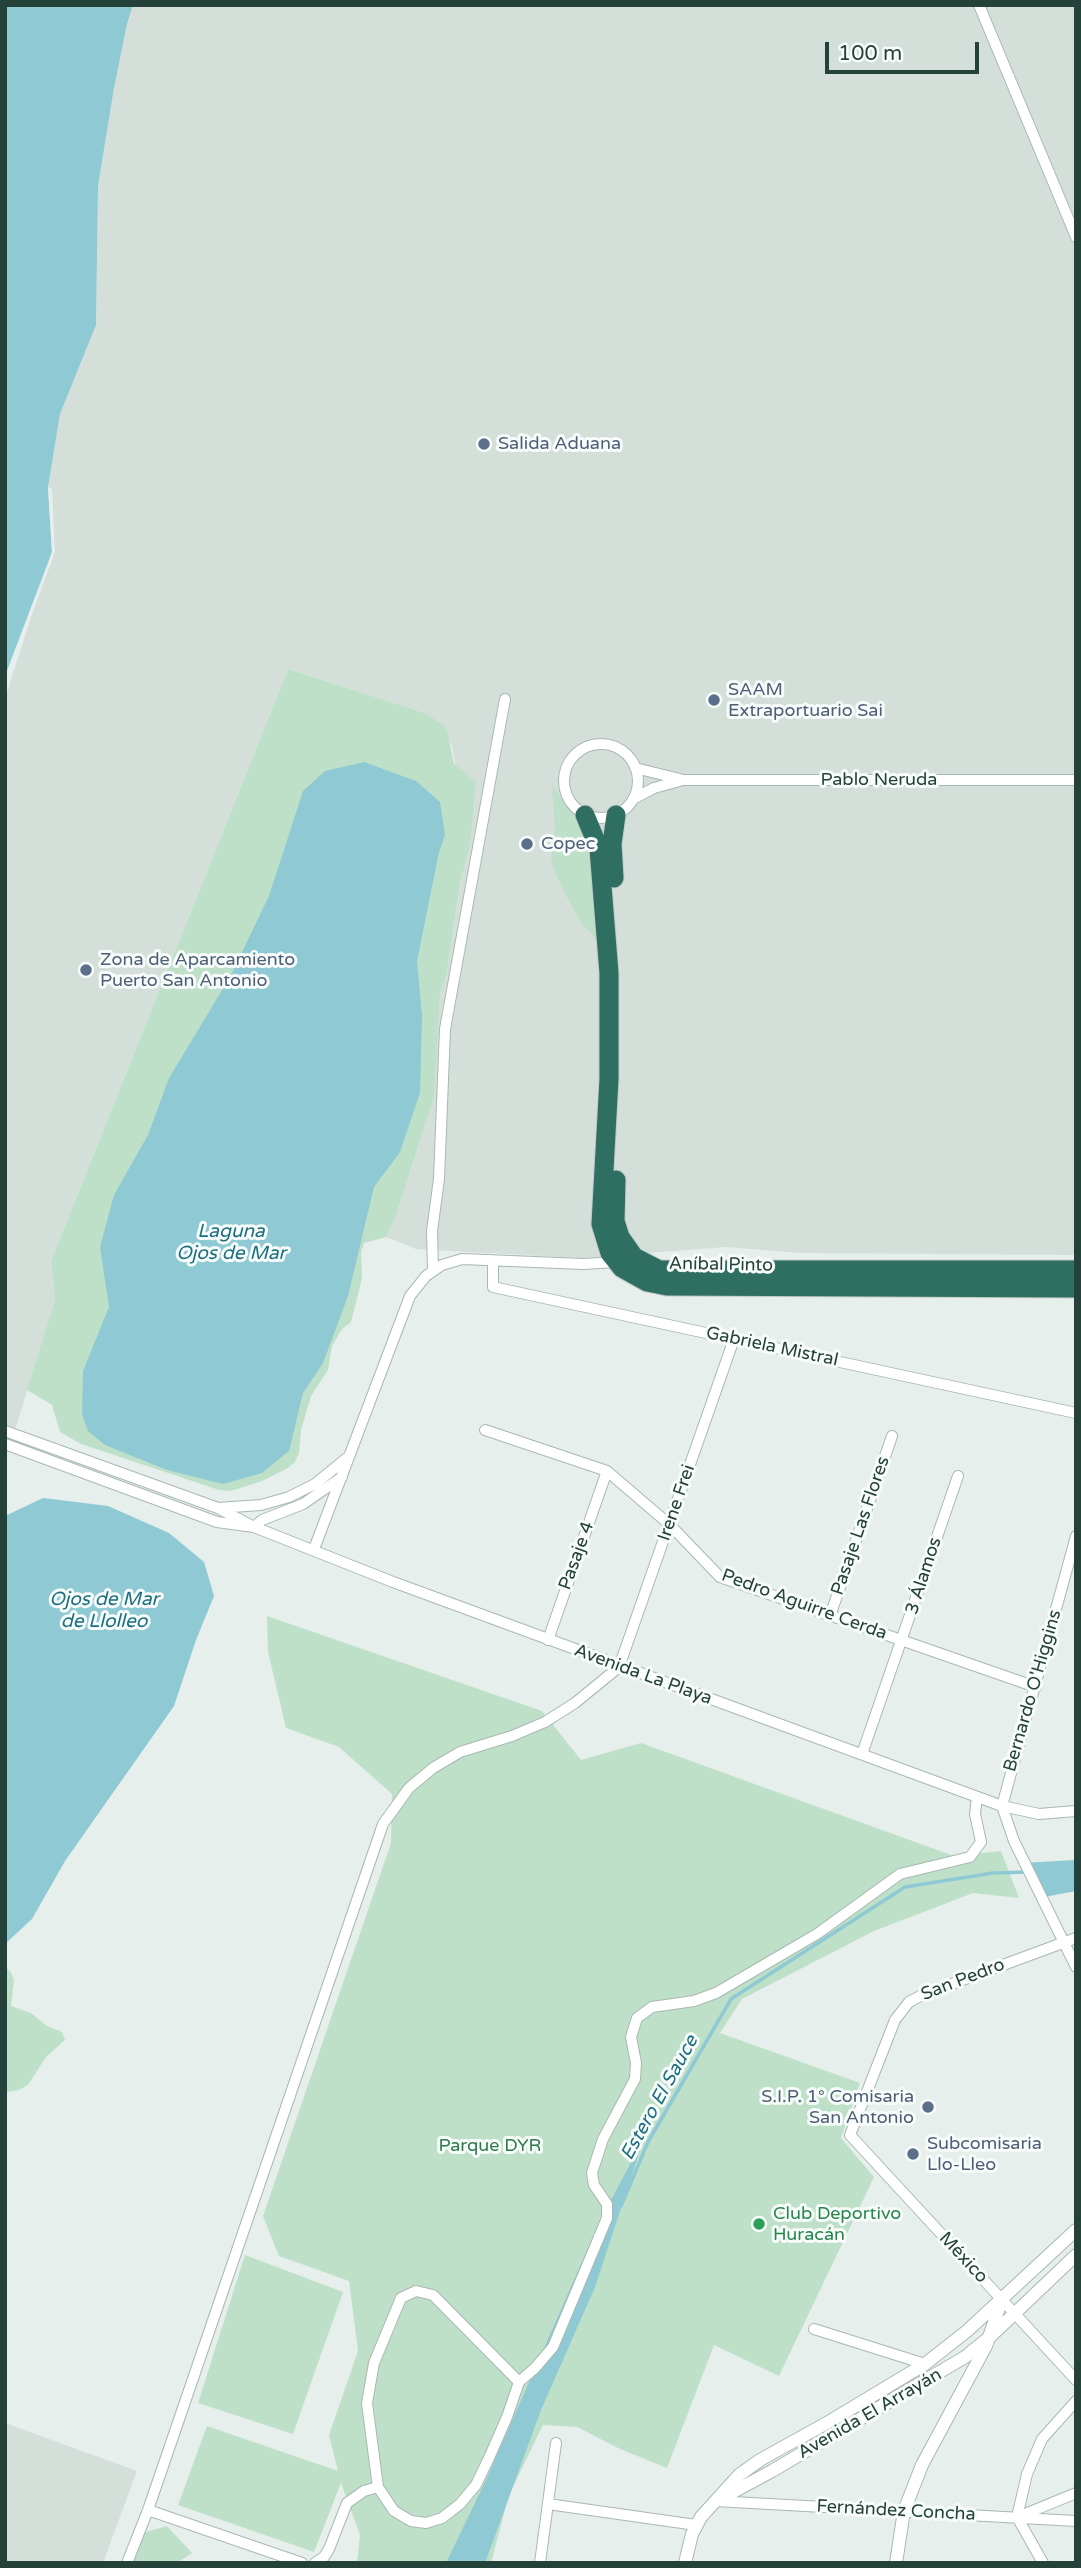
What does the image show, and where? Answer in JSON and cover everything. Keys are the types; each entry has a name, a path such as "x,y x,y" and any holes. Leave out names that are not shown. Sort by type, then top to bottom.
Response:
{"highway":[{"path":"585,815 598,849 609,973 609,1079 601,1213 606,1244 625,1259"},
{"name":"Aníbal Pinto","path":"616,815 613,860 623,1036 615,1213 625,1259 638,1278 667,1286 1076,1288"},
{"name":"Aníbal Pinto","path":"625,1259 668,1271 1076,1270"}],"street":[{"path":"979,5 1076,237"},
{"path":"433,1270 432,1231 439,1180 445,1029 505,699"},
{"path":"590,746 612,746 626,754 635,768 638,783 634,799 616,815 600,818 585,815 573,806 564,787 567,765 576,753 590,746"},
{"name":"Pablo Neruda","path":"635,768 683,780 1076,780"},
{"name":"Pablo Neruda","path":"634,799 654,788 683,780"},
{"path":"314,1549 410,1296 420,1282 433,1270 461,1259 583,1264 625,1259"},
{"name":"Gabriela Mistral","path":"493,1261 493,1287 1076,1413"},
{"name":"Irene Frei","path":"619,1667 734,1339"},
{"name":"Pedro Aguirre Cerda","path":"485,1430 607,1471 670,1525 720,1577 1036,1687"},
{"name":"Avenida La Playa","path":"5,1431 218,1508 254,1527 393,1582 1002,1806 1039,1814 1076,1811"},
{"name":"Pasaje Las Flores","path":"830,1616 892,1436"},
{"path":"5,1444 217,1522 254,1527 262,1520 303,1504 343,1476"},
{"path":"218,1508 247,1507 289,1497 327,1476 352,1454"},
{"name":"Pasaje 4","path":"548,1640 607,1471"},
{"name":"3 Álamos","path":"862,1754 958,1476"},
{"name":"Bernardo O'Higgins","path":"1002,1806 1008,1776 1036,1687 1076,1536"},
{"path":"127,2563 148,2510 383,1824 409,1788 433,1768 460,1752 512,1736 545,1722 575,1703 619,1667"},
{"path":"519,2382 433,2295 416,2291 401,2298 374,2363 368,2393 368,2414 378,2487 394,2511 411,2521 433,2522 449,2514 476,2485 507,2417 519,2382 536,2368 553,2347 607,2218 607,2204 594,2185 592,2173 603,2138 635,2079 636,2063 631,2037 637,2018 652,2007 694,2001 716,1993 817,1934 900,1874 970,1857 979,1847 981,1837 975,1814 977,1797"},
{"path":"1002,1806 1014,1841 1076,1967"},
{"name":"San Pedro","path":"850,2135 895,2020 903,2007 922,1995 1076,1938"},
{"name":"México","path":"850,2135 1076,2380"},
{"name":"Avenida El Arrayán","path":"685,2563 696,2525 731,2483 750,2467 925,2364 967,2331 1076,2230"},
{"name":"Avenida El Arrayán","path":"715,2501 944,2371 991,2336 1076,2255"},
{"path":"896,2563 904,2511 922,2465 991,2336 1002,2299"},
{"path":"814,2329 925,2364"},
{"path":"1043,2563 1017,2518 1027,2474 1042,2439 1076,2401"},
{"path":"540,2563 556,2443"},
{"path":"315,2563 324,2557 329,2549 347,2503 358,2494 378,2487"},
{"path":"1017,2518 1076,2493"},
{"name":"Fernández Concha","path":"715,2501 1076,2521"},
{"path":"548,2504 696,2525"},
{"path":"148,2510 302,2563"}],"shaded area":[{"path":"133,5 1076,5 1076,1255 799,1253 726,1247 582,1258 416,1249 386,1237 396,1216 428,1116 422,1016 447,972 460,883 470,846 452,746 441,723 413,709 288,669 51,1261 55,1299 17,1424 5,1446 5,698 52,552 48,487 60,414 96,325 98,186 114,88"},
{"path":"5,2423 137,2471 103,2563 5,2563"}],"green space":[{"name":"Laguna Ojos de Mar","path":"288,669 427,714 447,730 454,764 476,782 470,846 460,883 447,972 440,992 434,1097 396,1216 386,1237 364,1243 361,1253 362,1278 351,1322 342,1329 332,1346 328,1370 311,1396 295,1462 262,1481 231,1491 219,1490 81,1444 60,1432 52,1405 27,1390 55,1299 51,1261"},
{"path":"552,783 563,802 579,818 592,848 598,942 581,922 551,862 555,831"},
{"name":"Parque DYR","path":"267,1616 542,1711 581,1760 641,1743 954,1856 1001,1851 1019,1898 973,1893 874,1931 742,1999 720,2033 860,2083 841,2138 874,2177 779,2376 714,2345 667,2468 620,2449 577,2427 543,2425 509,2495 491,2563 357,2563 360,2535 341,2483 314,2552 178,2505 207,2426 338,2471 329,2435 358,2351 349,2281 279,2256 263,2216 391,1843 392,1794 339,1747 286,1728 268,1652"},
{"path":"5,1967 14,1980 11,2006 31,2013 47,2026 62,2032 65,2040 46,2057 28,2085 19,2090 5,2092"},
{"path":"245,2255 343,2292 293,2434 198,2403"},
{"path":"167,2526 192,2553 177,2563 131,2563 142,2533"}],"water":[{"path":"5,5 133,5 114,88 98,186 96,325 60,414 48,487 52,552 5,676"},
{"name":"Laguna Ojos de Mar","path":"364,762 416,781 440,802 445,835 439,852 417,961 422,1016 420,1093 400,1152 374,1187 348,1296 323,1363 303,1393 289,1451 262,1473 223,1484 167,1470 105,1445 88,1431 82,1414 83,1371 109,1307 100,1247 114,1195 148,1135 169,1078 230,977 269,896 303,791 325,771"},
{"name":"Ojos de Mar de Llolleo","path":"43,1498 108,1506 169,1533 204,1562 214,1596 174,1706 65,1861 32,1919 5,1944 5,1516"},
{"path":"1076,1860 1076,1891 1039,1898 1021,1863"},
{"path":"644,2138 595,2287 541,2410 485,2563 446,2563 486,2480 599,2223"}],"pier":[{"path":"48,487 52,489 55,552 26,630 52,552"}],"waterway":[{"name":"Estero El Sauce","path":"621,2206 648,2142 731,1999 905,1887 993,1873 1028,1872"}],"place":[{"name":"Salida Aduana","path":"484,444"},
{"name":"SAAM Extraportuario Sai","path":"714,700"},
{"name":"Copec","path":"527,844"},
{"name":"Zona de Aparcamiento Puerto San Antonio","path":"86,970"},
{"name":"S.I.P. 1° Comisaria San Antonio","path":"928,2107"},
{"name":"Subcomisaria Llo-Lleo","path":"913,2154"},
{"name":"Club Deportivo Huracán","path":"759,2224"}]}
